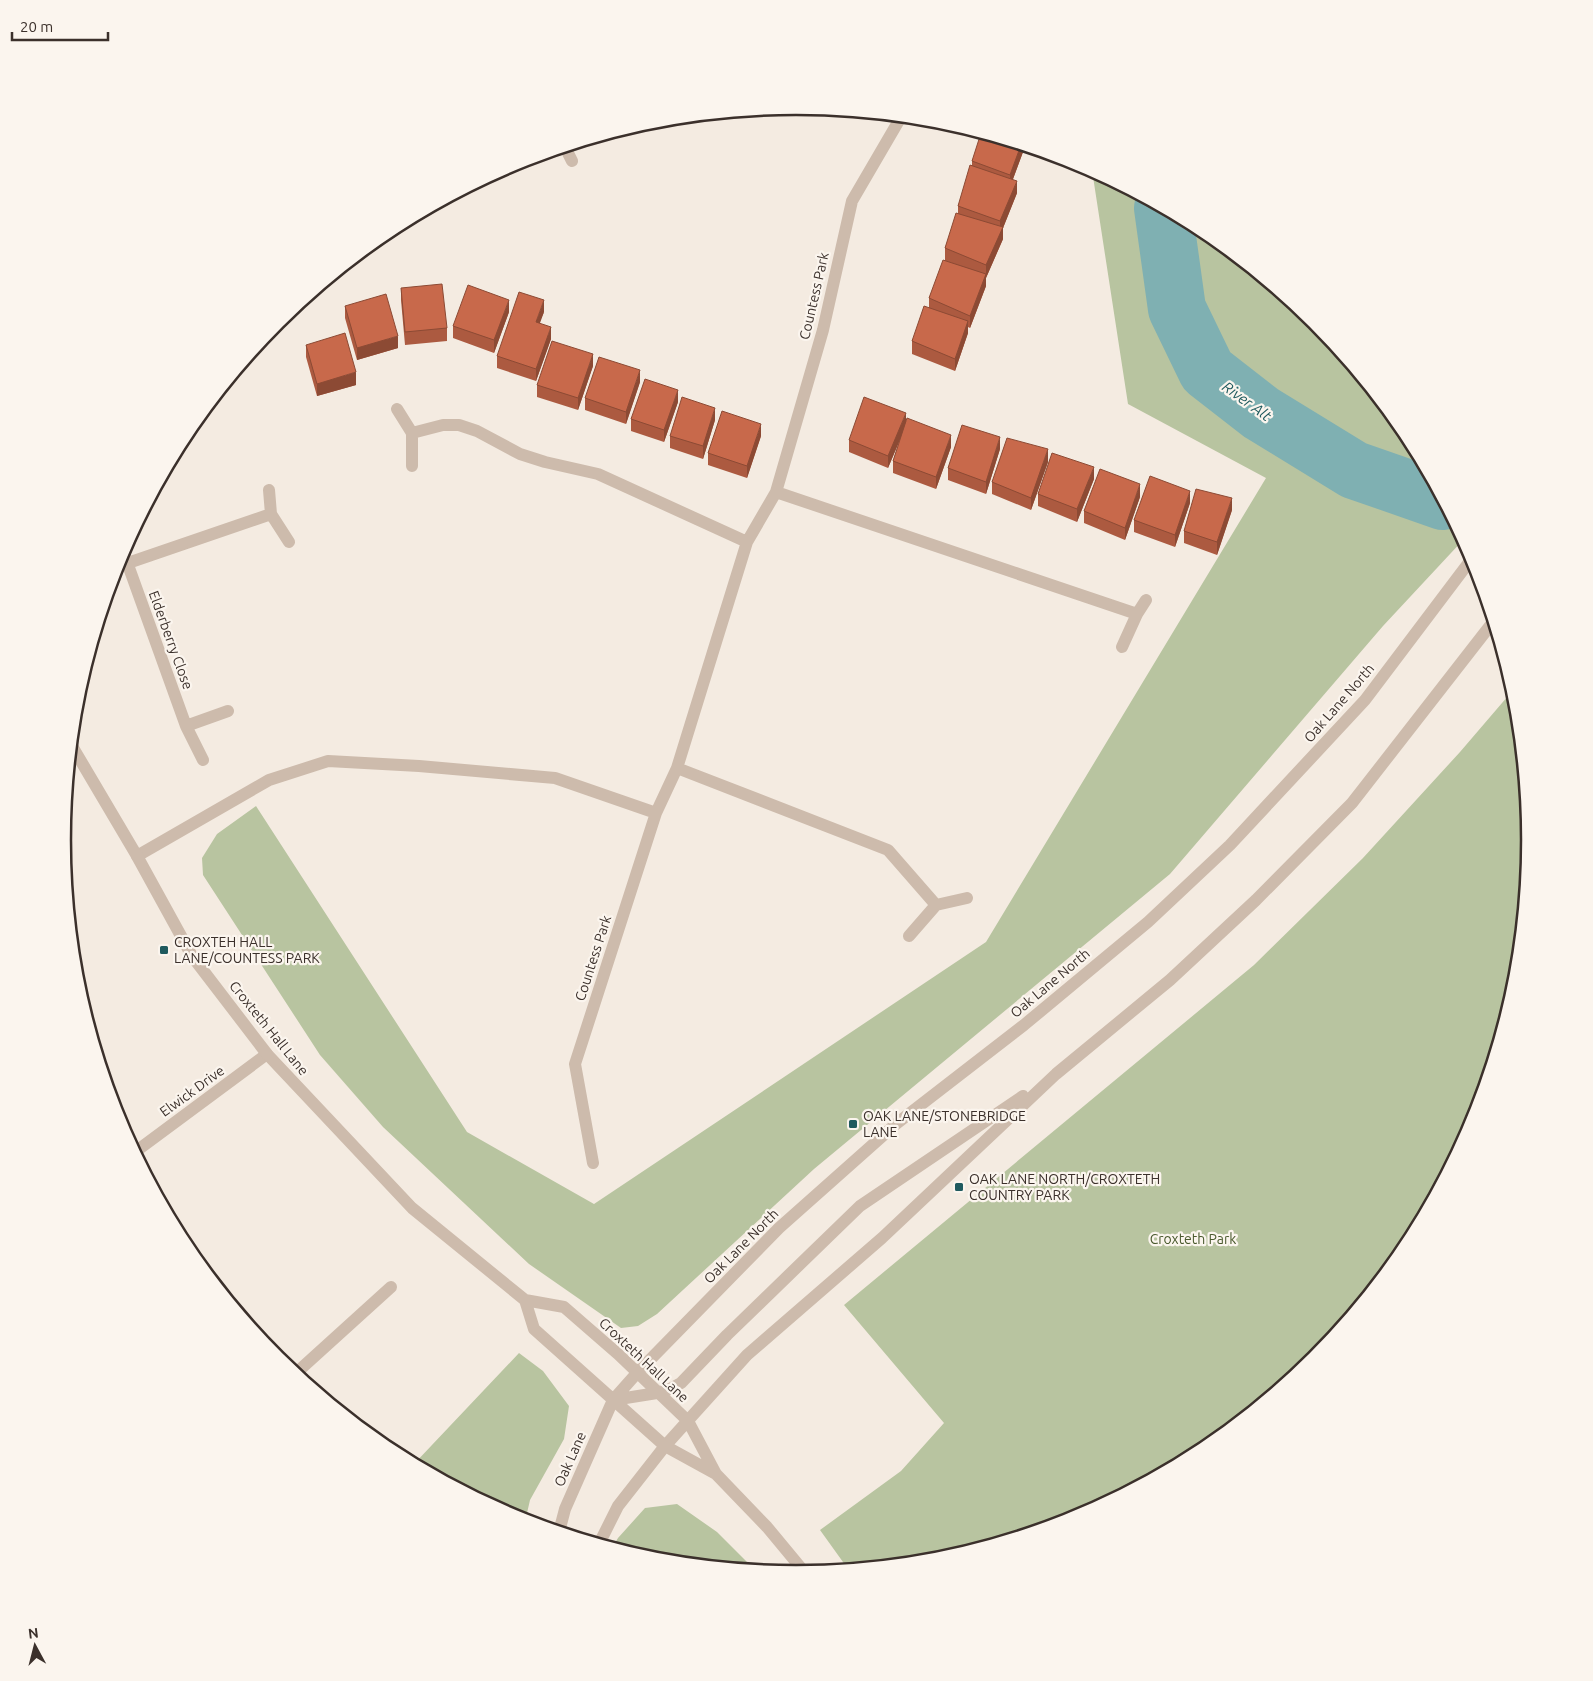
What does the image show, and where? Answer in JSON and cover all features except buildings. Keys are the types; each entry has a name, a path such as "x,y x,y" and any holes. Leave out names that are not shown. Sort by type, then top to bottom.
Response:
{"street":[{"name":"Countess Park","path":"593,1163 575,1064 656,813 677,768 747,542 776,492 823,330 852,201 898,122"},
{"path":"568,153 572,161"},
{"path":"397,409 412,433 412,466"},
{"path":"412,433 443,425 460,425 477,431 528,456 545,462 598,474 747,542"},
{"path":"269,490 271,514 289,542"},
{"path":"776,492 1137,614"},
{"name":"Elderberry Close","path":"129,556 271,514"},
{"name":"Elderberry Close","path":"127,562 186,726 203,760"},
{"name":"Oak Lane North","path":"613,1400 779,1228 896,1124 1024,1025 1148,922 1230,845 1365,700 1467,564"},
{"path":"1122,647 1137,614 1146,600"},
{"path":"602,1539 618,1506 665,1446 747,1355 882,1238 1056,1074 1170,980 1256,900 1352,803 1489,628"},
{"path":"186,726 228,711"},
{"name":"Croxteth Hall Lane","path":"76,753 137,856 192,956 267,1054 412,1208 525,1300 564,1307 618,1354 688,1421 716,1474 767,1527 799,1566"},
{"path":"137,856 269,780 328,761 419,766 555,778 656,813"},
{"path":"677,768 888,850 936,905"},
{"path":"909,936 936,905 967,898"},
{"name":"Elwick Drive","path":"140,1148 267,1054"},
{"path":"613,1400 657,1393 682,1383 727,1335 860,1206 1056,1074"},
{"path":"301,1369 391,1287"},
{"name":"Croxteth Hall Lane","path":"525,1300 534,1330 665,1446 716,1474"},
{"name":"Oak Lane","path":"561,1526 565,1509 613,1400"}],"green space":[{"path":"1093,179 1159,212 1199,237 1275,295 1309,328 1342,362 1400,438 1425,478 1459,545 1383,626 1170,874 814,1169 657,1314 638,1326 621,1328 529,1264 383,1127 320,1055 203,875 202,858 217,834 256,806 467,1132 594,1204 986,942 1266,478 1128,404"},
{"name":"Croxteth Park","path":"1507,697 1516,746 1522,840 1516,935 1508,982 1497,1028 1467,1118 1425,1203 1400,1243 1372,1282 1342,1319 1275,1386 1199,1444 1159,1469 1074,1511 984,1541 938,1552 891,1560 844,1564 820,1530 901,1471 944,1423 844,1305 1254,965 1363,858 1460,752"},
{"path":"519,1353 543,1371 569,1406 564,1439 530,1500 527,1514 476,1491 418,1459"},
{"path":"677,1504 717,1532 749,1564 702,1560 615,1543 645,1508"}],"waterway":[{"name":"River Alt","path":"1164,215 1177,309 1207,371 1261,413 1354,470 1436,498"}],"place":[{"name":"CROXTEH HALL LANE/COUNTESS PARK","path":"164,950"},
{"name":"OAK LANE/STONEBRIDGE LANE","path":"853,1124"},
{"name":"OAK LANE NORTH/CROXTETH COUNTRY PARK","path":"959,1187"}]}
